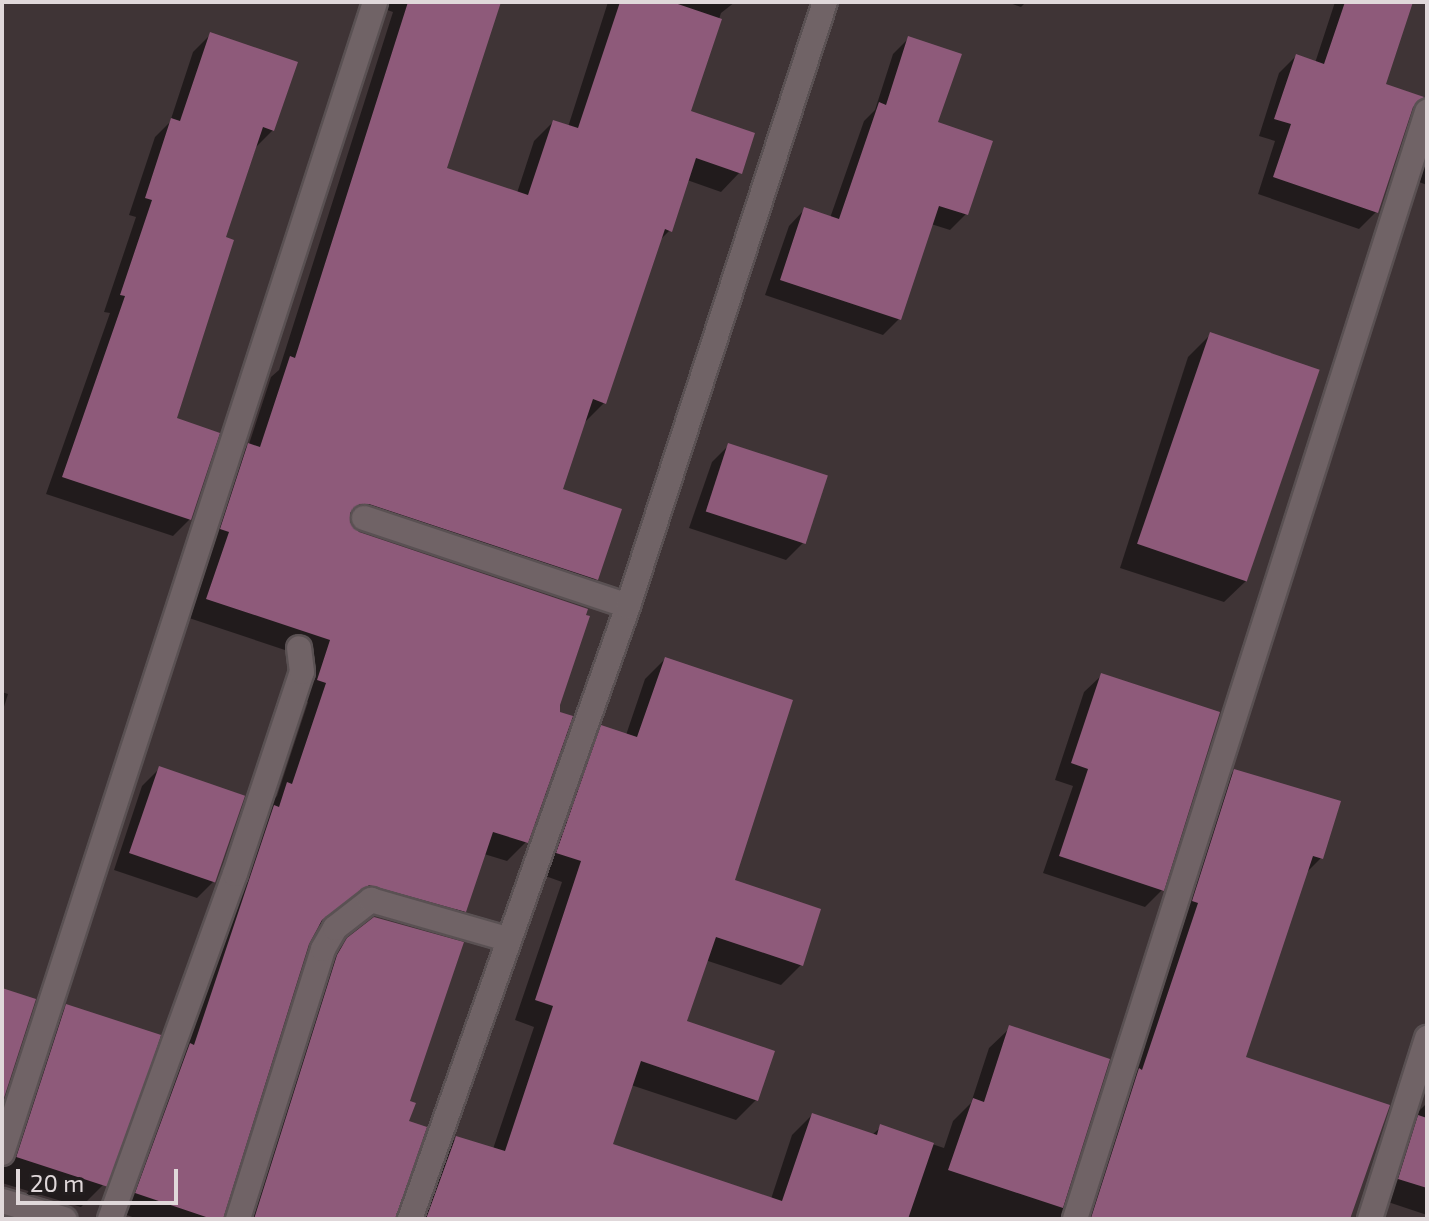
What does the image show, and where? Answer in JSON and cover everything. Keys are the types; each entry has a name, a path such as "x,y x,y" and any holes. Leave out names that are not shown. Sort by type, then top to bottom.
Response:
{"street":[{"path":"2,1153 375,2"},
{"path":"410,1219 507,939 628,606 825,2"},
{"path":"1075,1219 1427,112"},
{"path":"364,518 628,606"},
{"path":"110,1219 235,874 298,686 303,660 299,648"},
{"path":"238,1219 323,949 335,928 371,900 507,939"},
{"path":"1370,1219 1427,1038"},
{"path":"2,1201 64,1219"}],"building":[{"path":"408,2 501,2 447,168 528,195 553,120 578,128 620,2 672,2 722,19 691,111 755,133 742,174 696,158 672,232 665,229 606,404 593,399 563,489 622,509 598,580 369,504 360,504 350,513 350,522 359,532 588,609 586,615 590,616 560,705 560,712 573,716 528,843 493,832 466,912 369,885 322,920 309,944 223,1219 212,1219 135,1193 190,1043 194,1045 274,805 279,807 287,782 292,784 326,683 317,680 330,640 206,599 229,532 220,529 248,443 260,447 290,356 295,358"},
{"path":"1345,2 1413,2 1386,84 1424,97 1413,107 1378,213 1273,177 1291,124 1274,119 1296,54 1324,64"},
{"path":"210,32 298,62 274,131 263,127 226,237 234,240 177,418 220,433 191,520 62,477 125,296 120,295 152,200 145,198 171,118 180,121"},
{"path":"908,36 962,54 938,122 993,141 968,215 939,206 901,320 780,280 804,207 839,219 879,102 886,105"},
{"path":"1210,332 1320,370 1247,582 1137,544"},
{"path":"728,443 828,475 806,544 706,511"},
{"path":"665,657 793,700 735,880 821,909 803,966 716,937 687,1021 775,1051 758,1101 641,1061 613,1144 782,1201 812,1113 877,1135 880,1124 934,1143 908,1219 426,1219 456,1136 505,1151 553,1006 535,1000 581,861 556,853 601,725 637,737"},
{"path":"1101,673 1220,712 1164,891 1059,856 1088,769 1071,763"},
{"path":"159,766 245,796 215,883 129,853"},
{"path":"1234,769 1341,801 1323,859 1313,856 1246,1057 1390,1105 1350,1219 1091,1218 1139,1068 1142,1070 1198,903 1192,901"},
{"path":"374,917 464,942 410,1101 416,1103 409,1121 427,1127 395,1219 254,1219 337,955 347,938"},
{"path":"2,988 36,999 2,1104"},
{"path":"66,1004 161,1035 111,1188 16,1157"},
{"path":"1009,1025 1110,1059 1063,1208 948,1170 973,1098 984,1102"},
{"path":"1418,1115 1427,1118 1427,1188 1398,1179"}]}
